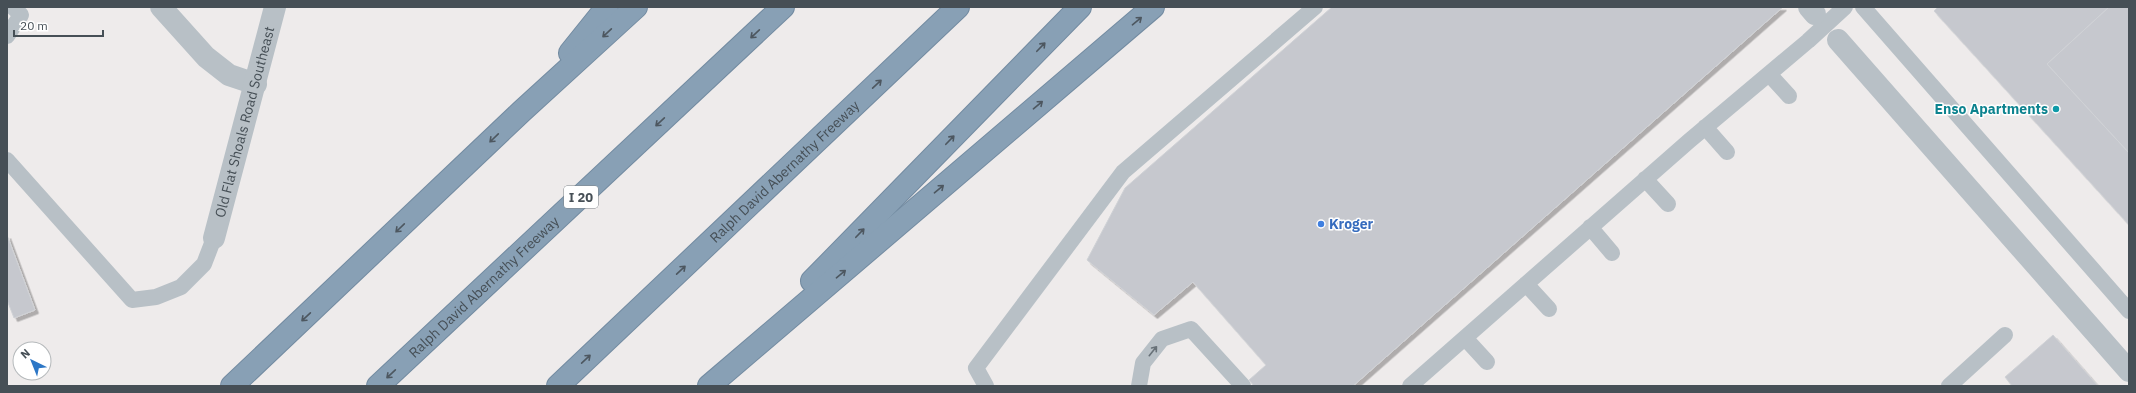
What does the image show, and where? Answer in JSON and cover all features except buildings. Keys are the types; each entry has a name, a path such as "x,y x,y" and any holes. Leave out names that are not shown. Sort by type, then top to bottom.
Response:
{"highway":[{"path":"522,111 607,7"},
{"path":"232,386 522,111 636,7"},
{"name":"Ralph David Abernathy Freeway","path":"378,386 783,7"},
{"name":"Ralph David Abernathy Freeway","path":"558,386 958,7"},
{"path":"712,383 1080,7"},
{"path":"712,383 1153,7"}],"street":[{"path":"161,7 206,57 229,75 256,84"},
{"name":"Old Flat Shoals Road Southeast","path":"214,238 256,84 275,7"},
{"path":"1838,40 2129,372"}],"lane":[{"path":"7,36 20,15 13,7"},
{"path":"986,386 976,368 1123,172 1315,7"},
{"path":"1410,386 1645,179 1769,74 1845,7"},
{"path":"1863,7 2129,311"},
{"path":"1769,74 1789,96"},
{"path":"1705,128 1727,152"},
{"path":"7,160 132,300 156,297 181,287 204,264 214,238"},
{"path":"1645,179 1668,204"},
{"path":"1590,228 1612,252"},
{"path":"1526,284 1548,309"},
{"path":"1139,386 1143,363 1162,339 1191,329 1243,386"},
{"path":"1949,386 2006,335"},
{"path":"1465,338 1487,362"}],"place":[{"name":"Enso Apartments","path":"2056,109"},
{"name":"Kroger","path":"1321,224"}]}
